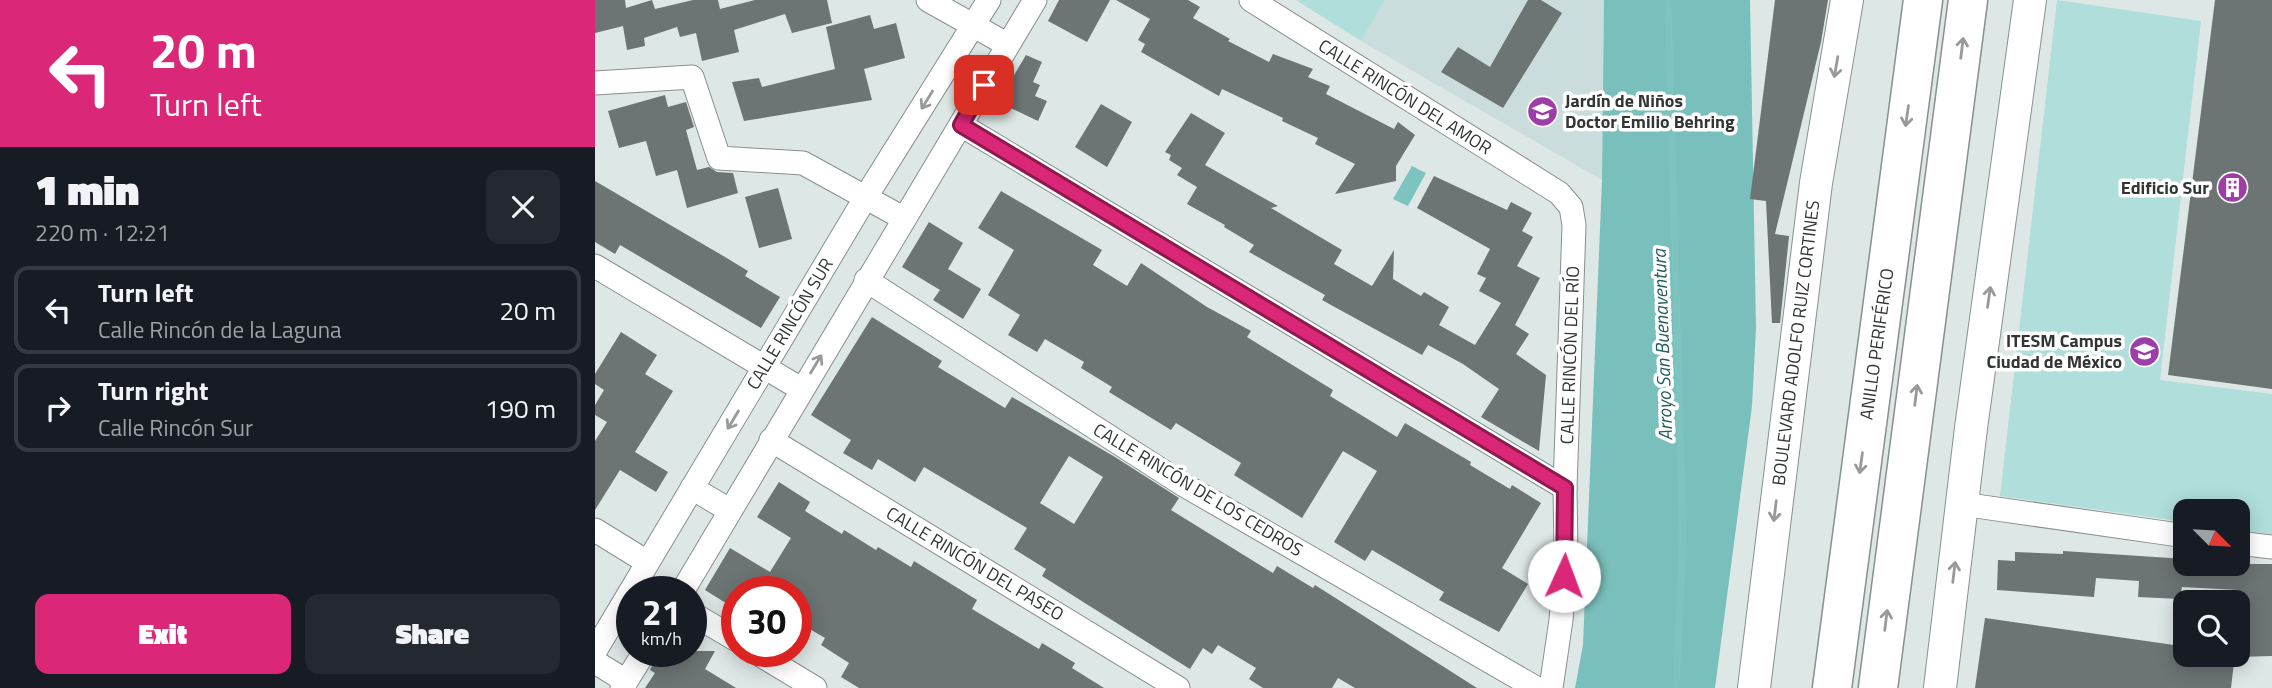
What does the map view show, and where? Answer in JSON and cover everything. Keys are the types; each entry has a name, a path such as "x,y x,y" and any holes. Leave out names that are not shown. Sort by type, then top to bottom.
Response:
{"highway":[{"name":"ANILLO PERIFÉRICO","path":"1832,688 1923,0"},
{"path":"1878,688 1968,0"}],"main road":[{"name":"BOULEVARD ADOLFO RUIZ CORTINES","path":"1754,688 1815,197 1847,0"},
{"path":"1940,688 2030,0"}],"street":[{"path":"928,0 1008,45"},
{"name":"CALLE RINCÓN SUR","path":"595,651 867,195 989,0"},
{"path":"691,576 1035,0"},
{"name":"CALLE RINCÓN DEL AMOR","path":"1251,0 1559,193"},
{"path":"595,83 692,77 719,158 803,163 867,195 903,218"},
{"path":"961,125 1565,488"},
{"name":"CALLE RINCÓN DEL RÍO","path":"1551,688 1561,620 1566,555 1565,488 1574,225 1571,207 1559,193"},
{"path":"595,266 801,389"},
{"name":"CALLE RINCÓN DE LOS CEDROS","path":"866,280 1184,485 1536,688"},
{"name":"CALLE RINCÓN DEL PASEO","path":"771,440 1178,688"},
{"path":"692,488 729,510"},
{"path":"1962,504 2173,534"},
{"path":"595,530 647,562"},
{"path":"2251,545 2272,547"},
{"path":"595,662 624,685 635,667"},
{"path":"780,667 814,688"}],"shaded area":[{"path":"1296,0 1385,0 1361,41"},
{"name":"Jardín de Niños Doctor Emilio Behring","path":"1385,0 1604,0 1602,180 1361,41"},
{"path":"1604,0 1750,0 1756,328 1752,406 1715,688 1575,688 1583,645 1602,180"},
{"name":"ITESM Campus Ciudad de México","path":"2057,0 2201,21 2160,380 2272,394 2272,534 2251,532 2251,499 2173,499 2173,520 2000,496"},
{"path":"1412,166 1426,173 1408,206 1393,199"}],"building":[{"path":"595,0 625,0 626,8 652,0 655,9 693,0 718,0 720,9 755,0 827,0 832,23 792,33 785,14 734,30 739,52 702,61 696,33 680,37 677,27 644,38 645,46 627,50 623,26 595,33"},
{"path":"1059,0 1110,0 1087,42 1048,21"},
{"path":"1116,0 1188,0 1200,7 1193,18 1230,39 1228,41 1269,62 1273,54 1313,69 1308,77 1330,86 1326,94 1394,129 1398,122 1415,135 1396,166 1396,181 1335,194 1355,164 1315,144 1318,138 1282,121 1283,118 1222,89 1219,96 1141,52 1145,44 1138,40 1150,19"},
{"path":"1528,0 1541,0 1562,13 1503,108 1441,72 1458,47 1490,67"},
{"path":"1775,0 1828,0 1821,42 1775,234 1789,236 1780,323 1772,323 1766,201 1750,199"},
{"name":"Edificio Sur","path":"2215,0 2272,0 2272,389 2168,375"},
{"path":"870,15 874,29 896,23 905,58 864,69 872,100 744,121 732,82 759,78 762,87 835,69 826,27"},
{"path":"1026,55 1042,62 1033,82 1040,85 1035,96 1047,101 1038,121 998,102"},
{"path":"665,95 668,107 686,102 694,127 686,130 697,170 709,167 717,172 733,173 738,193 687,208 677,170 656,176 646,141 619,148 608,111"},
{"path":"1101,104 1132,122 1107,167 1075,147"},
{"path":"1191,113 1225,133 1205,165 1278,206 1271,208 1342,250 1334,264 1372,286 1394,250 1393,279 1421,296 1424,292 1449,307 1439,325 1475,345 1501,303 1479,291 1486,278 1477,274 1490,249 1417,208 1434,176 1507,210 1511,202 1532,213 1522,231 1533,237 1517,266 1540,278 1515,325 1529,334 1516,354 1546,375 1539,451 1481,417 1499,389 1463,364 1428,345 1422,355 1322,300 1325,295 1249,252 1254,245 1187,204 1197,187 1177,175 1182,168 1169,160 1171,155 1165,152"},
{"path":"595,181 748,271 745,276 780,297 761,328 620,245 615,254 595,242"},
{"path":"778,188 792,239 759,248 745,197"},
{"path":"1001,191 1102,250 1093,265 1127,286 1141,263 1207,307 1251,331 1247,337 1333,390 1330,396 1397,437 1405,423 1471,462 1470,465 1510,489 1512,485 1541,503 1502,568 1528,584 1499,632 1439,600 1444,592 1372,550 1365,561 1334,542 1377,471 1343,451 1302,518 1234,475 1241,463 1176,423 1171,430 1109,392 1112,387 1081,368 1084,362 1045,339 1037,352 1008,335 1020,315 988,295 1014,250 978,228"},
{"path":"929,222 963,243 948,269 981,289 963,319 933,300 940,290 902,267"},
{"path":"872,317 942,361 938,367 1005,408 1012,397 1115,457 1179,498 1171,510 1273,573 1277,566 1313,588 1315,585 1477,688 1355,688 1338,678 1332,688 1263,688 1249,679 1256,668 1218,645 1212,654 1203,648 1190,669 1042,576 1046,569 1014,549 1027,528 924,467 915,482 878,459 872,470 843,453 851,440 811,415","holes":["1069,456 1103,477 1074,524 1040,503"]},
{"path":"621,332 657,355 645,374 673,391 635,452 668,472 656,492 620,470 595,510 595,441 607,422 595,415 595,405 604,390 595,384 595,374"},
{"path":"779,482 810,502 805,511 842,534 844,530 911,567 914,561 977,600 972,609 1039,649 1042,643 1075,663 1072,668 1104,688 859,688 841,677 849,663 821,645 825,638 812,630 812,576 721,576 721,600 707,591 707,587 730,548 770,572 791,538 757,517"},
{"path":"2063,551 2173,558 2173,576 2251,576 2251,564 2272,564 2272,656 2250,657 2250,590 2182,587 2182,590 2173,590 2173,599 2138,597 2139,581 2096,578 2094,597 1997,590 1998,560 2015,561 2015,552 2063,554"},
{"path":"1985,618 2173,645 2173,667 2233,667 2231,688 1975,688"},
{"path":"707,651 715,651 707,665"},
{"path":"651,667 706,667 705,669 736,688 645,688 655,673 650,670"}],"waterway":[{"name":"Arroyo San Buenaventura","path":"1668,0 1683,538 1676,688"}],"place":[{"name":"Jardín de Niños Doctor Emilio Behring","path":"1542,111"},
{"name":"Edificio Sur","path":"2232,188"},
{"name":"ITESM Campus Ciudad de México","path":"2145,351"}],"route":[{"path":"984,85 961,125 1565,488 1564,576"}]}
